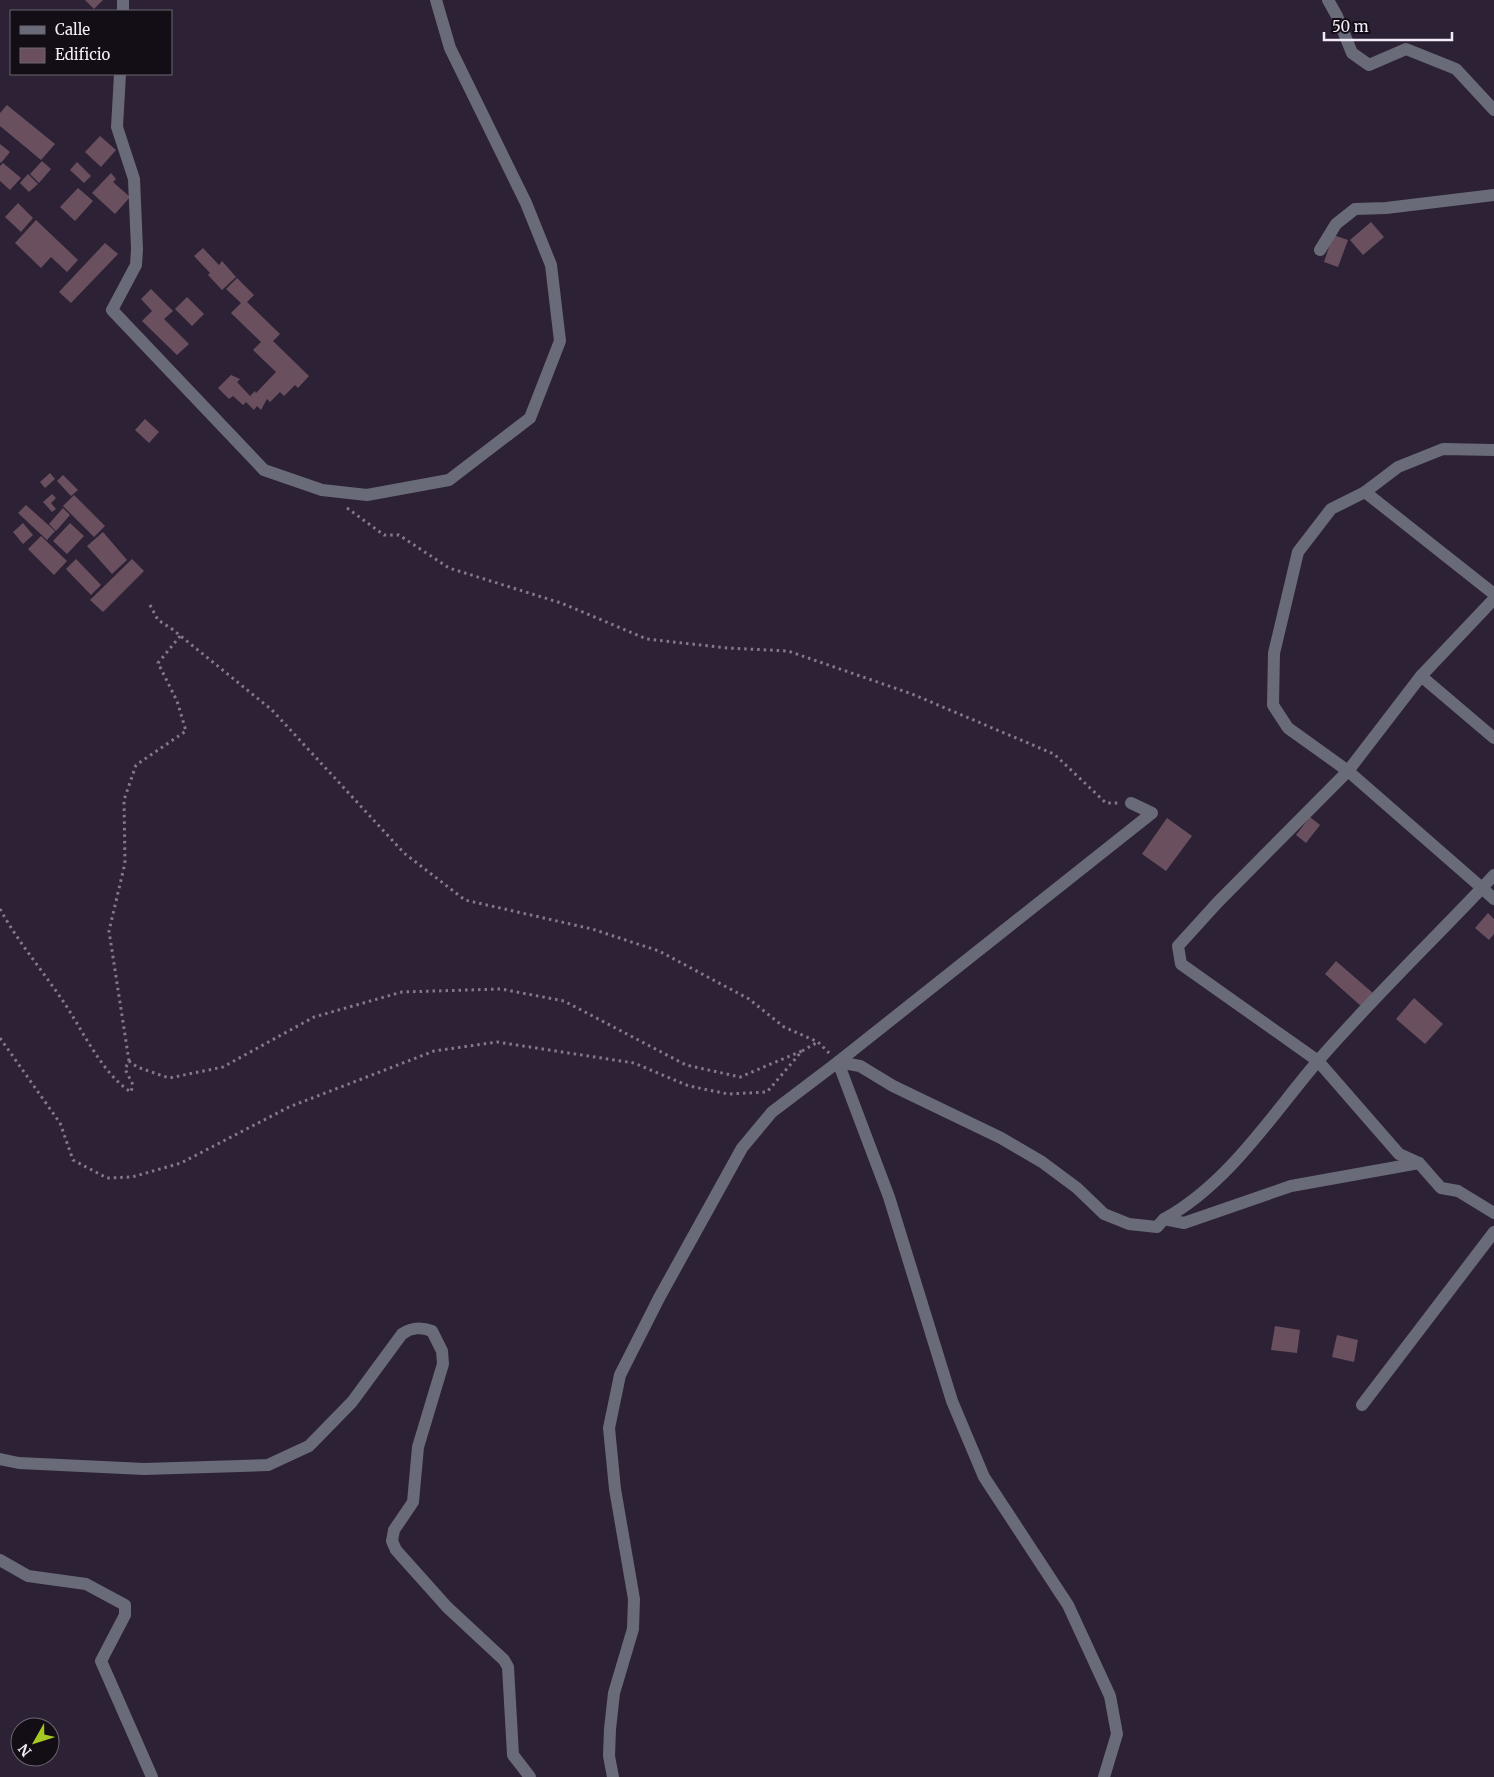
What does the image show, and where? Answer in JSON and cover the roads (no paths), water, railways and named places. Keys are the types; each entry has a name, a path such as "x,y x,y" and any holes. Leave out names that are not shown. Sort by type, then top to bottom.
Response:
{"street":[{"path":"120,75 117,127 134,179 137,249 136,265 112,310 264,470 322,490 368,495 449,480 530,418 560,341 551,265 526,203 450,48 436,0"},
{"path":"1328,0 1338,16 1352,53 1369,65 1406,49 1456,69 1494,110"},
{"path":"1320,250 1336,224 1355,209 1386,208 1494,195"},
{"path":"1494,450 1443,449 1398,467 1364,492 1331,509 1298,552 1274,653 1273,705 1288,728 1348,771 1494,899"},
{"path":"1364,492 1494,594"},
{"path":"1494,599 1420,676 1348,771 1218,902 1178,946 1181,964 1318,1061 1399,1154 1419,1163 1441,1188 1458,1191 1494,1213"},
{"path":"1420,676 1494,738"},
{"path":"613,1777 609,1756 614,1694 633,1629 634,1613 627,1549 615,1489 609,1428 620,1375 659,1298 742,1148 772,1112 838,1062 1152,813 1131,803"},
{"path":"838,1062 860,1066 892,1086 1001,1138 1042,1162 1077,1188 1104,1214 1130,1224 1157,1227 1164,1219 1183,1208 1226,1169 1318,1061 1494,875"},
{"path":"838,1062 888,1197 955,1409 984,1477 1068,1605 1110,1696 1117,1734 1104,1777"},
{"path":"1164,1219 1184,1223 1291,1186 1419,1163"},
{"path":"1362,1405 1494,1232"},
{"path":"0,1459 19,1463 144,1469 268,1465 309,1446 352,1402 402,1334 407,1331 423,1328 432,1331 442,1351 443,1364 418,1447 413,1502 394,1530 392,1541 396,1550 447,1607 504,1660 508,1667 513,1755 530,1777"},
{"path":"0,1560 28,1576 86,1584 125,1605 126,1615 101,1661 152,1777"}]}
